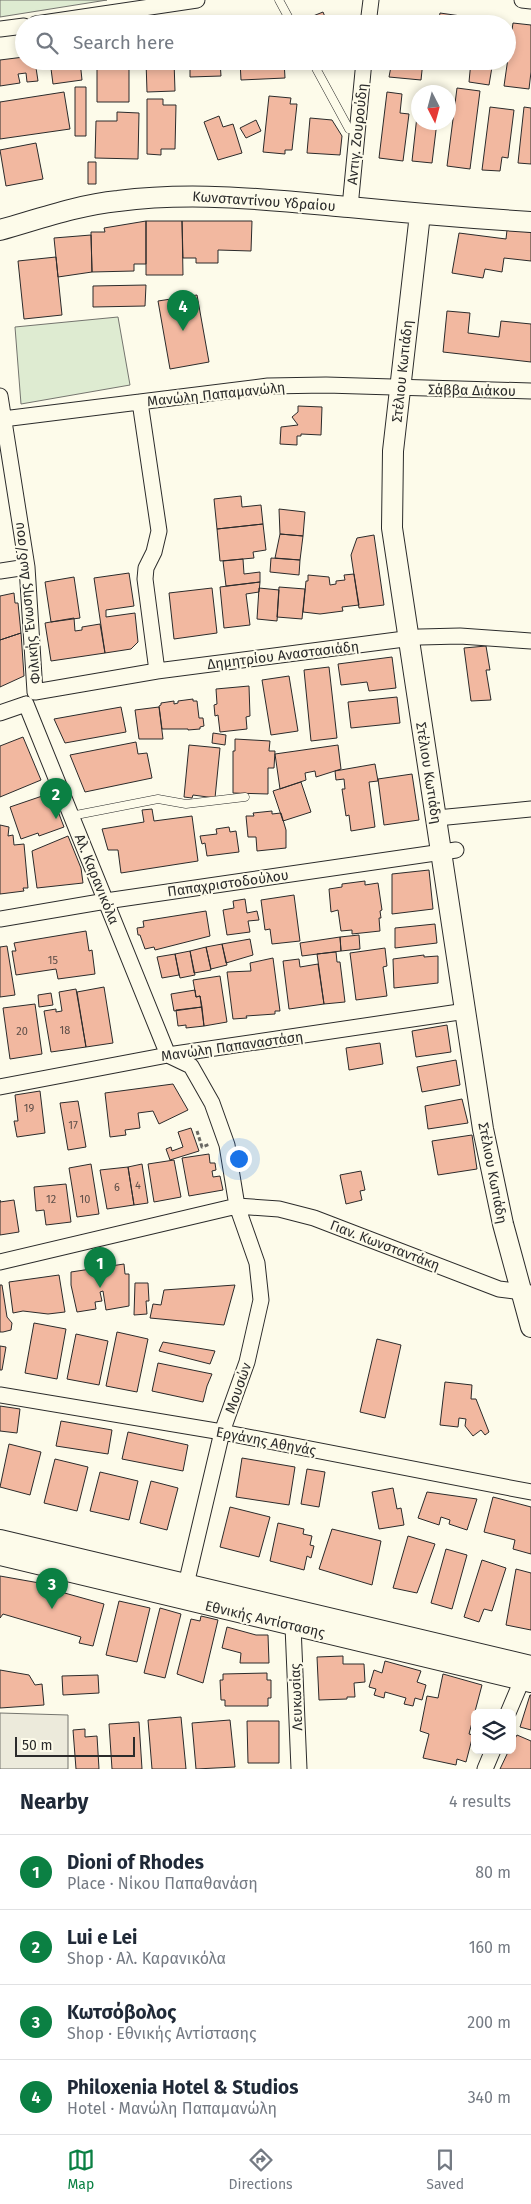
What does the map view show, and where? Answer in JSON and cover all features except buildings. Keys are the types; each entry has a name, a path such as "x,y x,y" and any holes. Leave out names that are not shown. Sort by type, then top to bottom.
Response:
{"street":[{"path":"97,15 198,0"},
{"path":"369,15 371,0"},
{"path":"522,0 531,1"},
{"path":"0,29 15,27"},
{"name":"Αντιγ. Ζουρούδη","path":"350,207 363,70"},
{"name":"Κωνσταντίνου Υδραίου","path":"0,230 90,205 154,197 190,196 271,200 531,222"},
{"name":"Στέλιου Κωτιάδη","path":"426,214 407,389 393,451 391,503 394,548 414,638 496,1126 528,1287 531,1327"},
{"name":"Μανώλη Παπαμανώλη","path":"4,419 268,386 326,385 407,389"},
{"name":"Σάββα Διάκου","path":"407,389 531,392"},
{"name":"Φιλικής Ένωσης Δωδ/σου","path":"0,396 26,567 31,698"},
{"name":"Μανώλη Παπαμανώλη","path":"140,402 159,531 154,552 146,568 145,579 157,671"},
{"path":"0,571 26,567"},
{"name":"Δημητρίου Αναστασιάδη","path":"0,713 31,698 157,671 414,638 460,636 531,641"},
{"name":"Αλ. Καρανικόλα","path":"31,698 71,816 168,1054"},
{"path":"444,817 531,809"},
{"name":"Στέλιου Κωτιάδη","path":"449,851 466,1012 489,1162 503,1224 528,1287"},
{"name":"Παπαχριστοδούλου","path":"0,919 106,901 449,851"},
{"name":"Μανώλη Παπαναστάση","path":"0,1087 168,1054 466,1012"},
{"name":"Μουσών","path":"168,1054 191,1066 212,1103 226,1145 237,1206 257,1263 261,1300 247,1362 222,1432 184,1592"},
{"name":"Γιαν. Κωνσταντάκη","path":"0,1262 237,1206 279,1209 314,1218 499,1289 528,1287"},
{"name":"Εργάνης Αθηνάς","path":"0,1395 222,1432 531,1492"},
{"name":"Εθνικής Αντίστασης","path":"0,1540 184,1592 293,1626 528,1676"},
{"name":"Εθνικής Αντίστασης","path":"0,1555 184,1592 528,1676"},
{"name":"Λευκωσίας","path":"293,1626 299,1769"},
{"path":"510,1709 528,1676"},
{"path":"485,1769 491,1754"}],"lane":[{"path":"279,0 287,15"},
{"path":"317,70 349,130"},
{"path":"71,816 158,799 186,804 245,797"}],"path":[{"path":"197,1131 202,1147 210,1145 210,1143"}],"green space":[{"path":"0,0 107,0 0,17"},
{"path":"118,317 130,385 21,404 15,327"}],"shaded area":[{"path":"0,1713 68,1715 68,1769 0,1769"}],"place":[{"name":"Philoxenia Hotel & Studios","path":"183,331"},
{"name":"Lui e Lei","path":"56,819"},
{"name":"Dioni of Rhodes","path":"100,1288"},
{"name":"Κωτσόβολος","path":"52,1609"}]}
